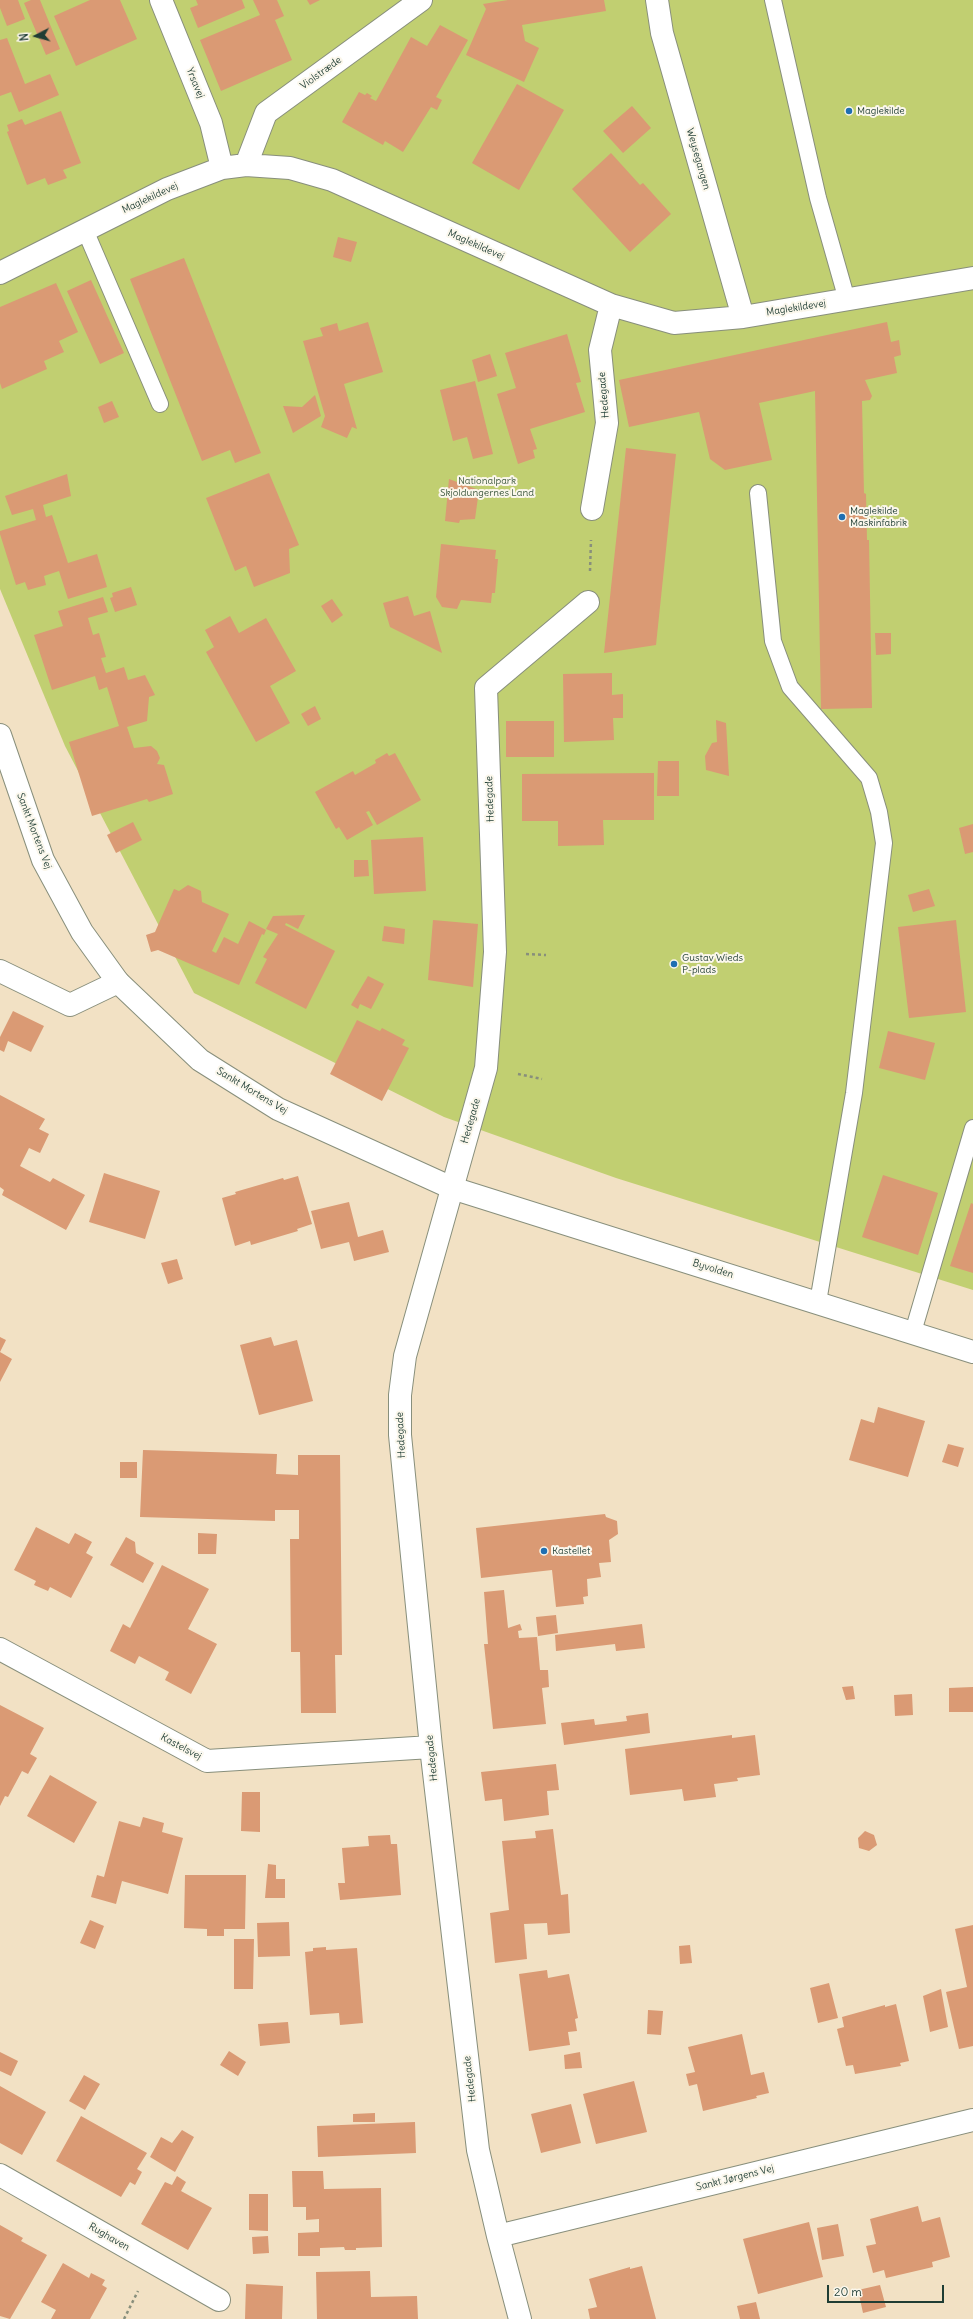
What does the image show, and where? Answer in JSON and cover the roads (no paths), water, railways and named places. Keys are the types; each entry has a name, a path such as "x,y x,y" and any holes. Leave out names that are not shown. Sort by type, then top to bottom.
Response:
{"street":[{"name":"Yrsavej","path":"161,0 211,124 222,168"},
{"name":"Violstræde","path":"246,165 266,113 421,0"},
{"name":"Weysegangen","path":"657,0 662,33 743,317"},
{"name":"Maglekildevej","path":"0,273 167,189 222,168 246,165 290,168 332,180 611,305 674,323 743,317 973,278"},
{"name":"Hedegade","path":"592,509 607,423 600,350 611,305"},
{"name":"Hedegade","path":"520,2319 498,2236 478,2150 431,1747 400,1435 400,1395 405,1356 486,1068 495,952 486,688 588,602"},
{"name":"Sankt Mortens Vej","path":"0,735 43,860 82,932 118,982 200,1060 278,1109 452,1188"},
{"path":"0,971 70,1006 118,982"},
{"name":"Byvolden","path":"452,1188 973,1352"},
{"name":"Kastelsvej","path":"0,1649 207,1761 431,1747"},
{"name":"Sankt Jørgens Vej","path":"498,2236 973,2120"},
{"name":"Rughaven","path":"0,2175 219,2300"}],"lane":[{"path":"774,2 818,198 847,300"},
{"path":"85,230 160,404"},
{"path":"758,493 773,641 790,687 869,778 879,812 884,843 854,1093 818,1302"},
{"path":"913,1332 973,1128"}],"place":[{"name":"Maglekilde","path":"849,111"},
{"name":"Maglekilde Maskinfabrik","path":"842,517"},
{"name":"Gustav Wieds P-plads","path":"674,964"},
{"name":"Kastellet","path":"544,1551"}],"park label":[{"name":"Nationalpark Skjoldungernes Land","path":"487,486"}]}
